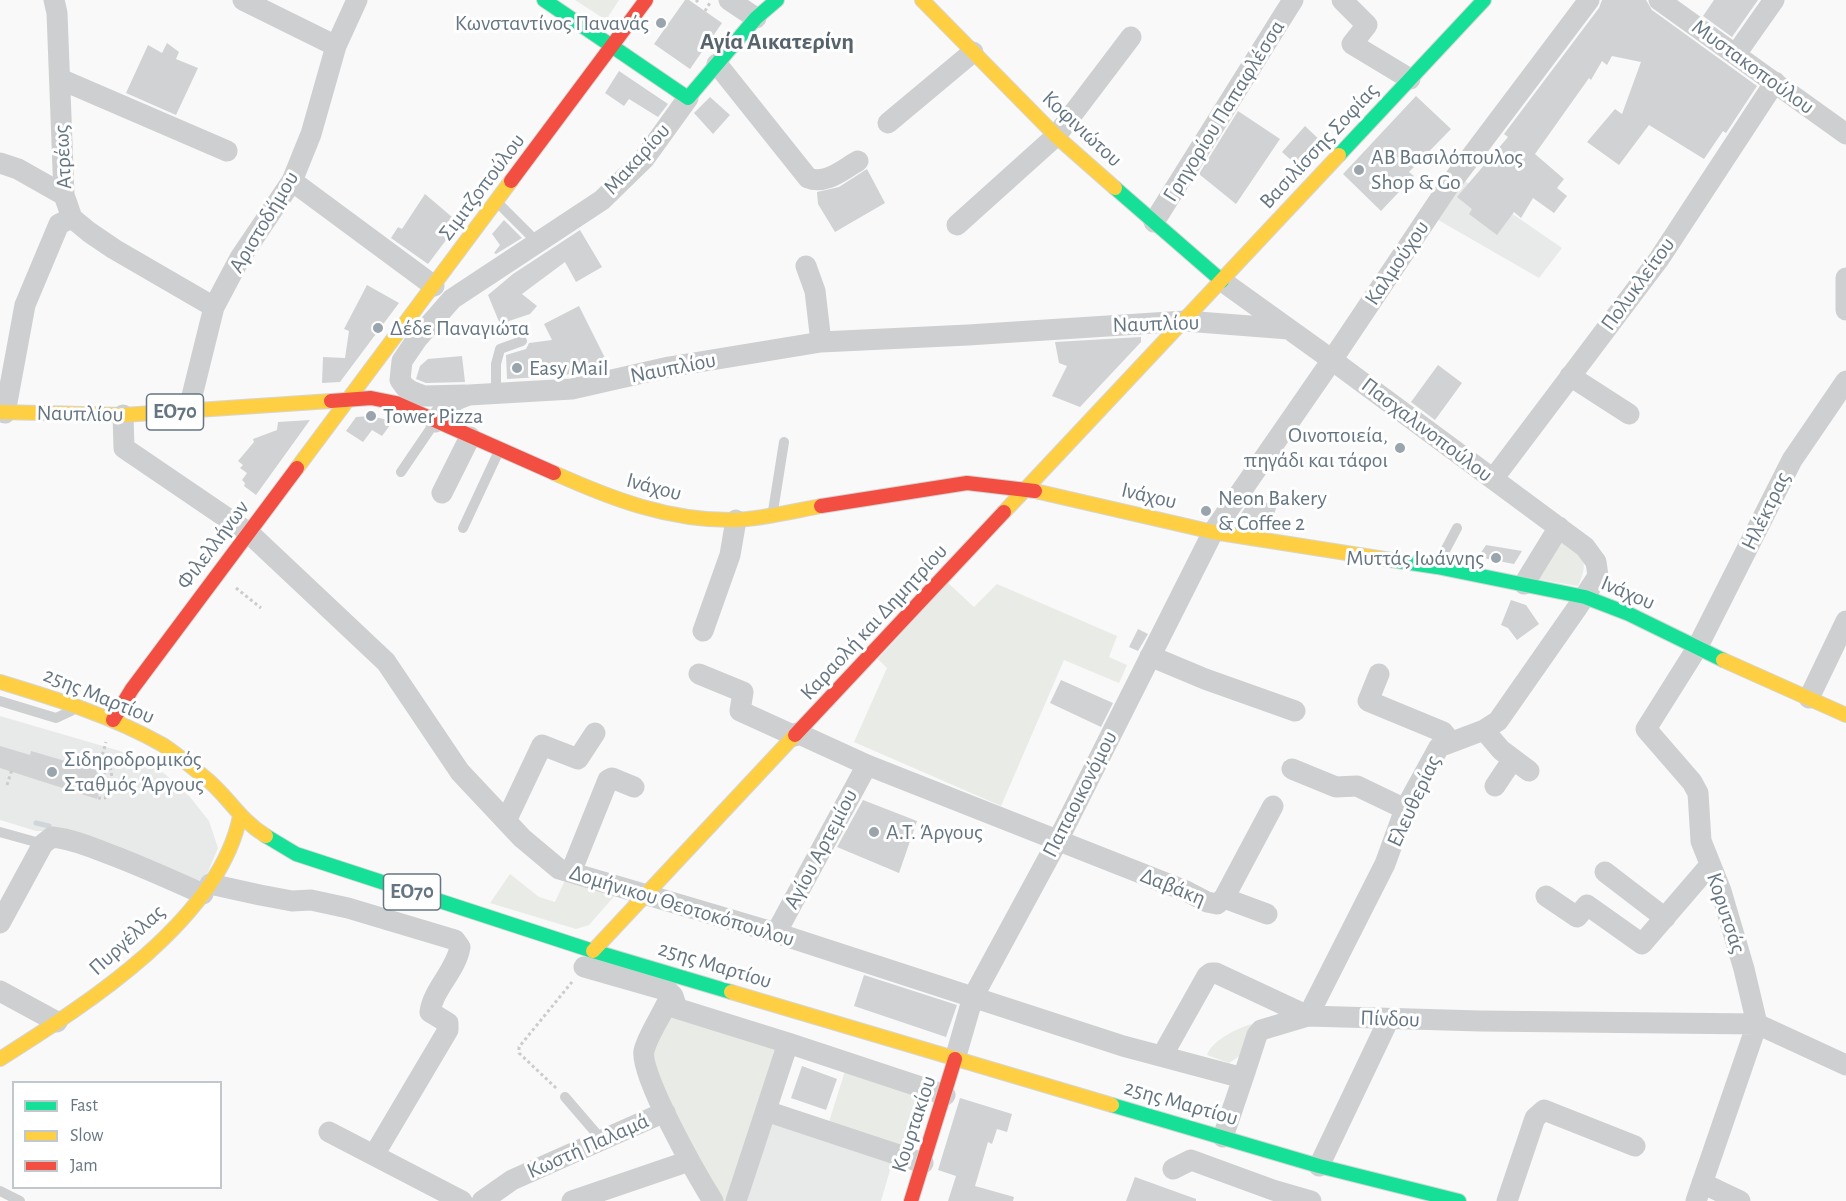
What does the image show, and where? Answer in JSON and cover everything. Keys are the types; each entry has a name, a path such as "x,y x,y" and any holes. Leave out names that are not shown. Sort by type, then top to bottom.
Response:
{"main road":[{"path":"544,0 688,98"},
{"name":"Σιμιτζοπούλου","path":"350,398 646,0"},
{"name":"Μακαρίου","path":"688,98 756,18 777,0"},
{"name":"Κοφινιώτου","path":"922,0 1056,136 1222,281"},
{"name":"Βασιλίσσης Σοφίας","path":"1185,321 1484,0"},
{"name":"Καραολή και Δημητρίου","path":"588,959 1185,321"},
{"name":"Φιλελλήνων","path":"113,720 132,689 350,398"},
{"name":"Ναυπλίου","path":"2,413 123,416 371,398 396,402 435,422"},
{"name":"Ινάχου","path":"435,422 599,493 641,508 681,518 736,520 967,483 1027,489 1213,532 1437,567 1524,584 1585,597 1629,614 1697,648 1846,715"},
{"name":"25ης Μαρτίου","path":"0,682 80,707 113,720 164,746 214,784 240,816 260,832 296,854 588,959 956,1059 1319,1166 1459,1201"},
{"name":"Πυργέλλας","path":"0,1059 102,991 187,914 233,846 240,816"},
{"name":"Κουρτακίου","path":"911,1201 956,1059"}],"street":[{"path":"243,0 336,46"},
{"name":"Αριστοδήμου","path":"188,412 214,307 240,258 292,181 311,134 336,46 357,0"},
{"path":"729,0 756,18"},
{"name":"Γρηγορίου Παπαφλέσσα","path":"1155,222 1293,0"},
{"path":"1342,0 1367,26 1352,44 1410,79"},
{"name":"Καλμούχου","path":"1213,532 1448,188 1589,0"},
{"name":"Μυστακοπούλου","path":"1659,0 1846,134"},
{"path":"1736,54 1774,0"},
{"name":"Ατρέως","path":"59,4 64,195 72,218 114,249 214,307"},
{"path":"957,225 1056,136 1131,37"},
{"path":"888,123 973,52"},
{"path":"717,64 808,178 823,181 858,161"},
{"path":"60,79 227,151"},
{"name":"Πολυκλείτου","path":"1493,479 1659,258 1775,82"},
{"name":"Μακαρίου","path":"469,395 424,396 411,392 400,380 402,361 417,339 453,299 602,200 644,159 688,98"},
{"path":"0,163 18,169 64,195"},
{"path":"292,181 439,279 469,287"},
{"path":"2,413 25,305 59,224 72,218"},
{"path":"806,266 815,291 821,342"},
{"path":"1846,278 1846,310"},
{"name":"Πασχαλινοπούλου","path":"1222,281 1585,547 1596,562 1598,576 1585,597"},
{"name":"Ναυπλίου","path":"435,422 446,406 469,395 572,389 669,367 821,342 1185,321 1290,329"},
{"path":"1570,376 1629,414"},
{"name":"Ηλέκτρας","path":"1697,648 1792,460 1846,381"},
{"name":"Δομήνικου Θεοτοκόπουλου","path":"123,416 124,448 249,533 386,662 460,772 522,838 560,869 776,933 973,997"},
{"path":"442,494 470,437"},
{"path":"703,631 730,555 736,520"},
{"path":"1524,584 1559,527"},
{"name":"Παπαοικονόμου","path":"956,1059 973,997 1057,842 1213,532"},
{"name":"Ελευθερίας","path":"1308,1016 1386,864 1405,809 1440,747 1484,730 1498,721 1585,597"},
{"path":"1809,698 1846,621"},
{"name":"Κορυτσάς","path":"1697,648 1647,729 1692,782 1698,793 1701,841 1721,891 1757,1024"},
{"path":"1150,656 1205,679 1295,711"},
{"name":"Δαβάκη","path":"699,674 742,692 740,711 1057,842 1186,891 1207,902 1216,904 1224,898 1273,806"},
{"path":"1379,674 1368,701 1443,732 1450,742"},
{"path":"1484,730 1492,741 1521,765 1495,786"},
{"path":"507,821 542,745 578,759 595,733"},
{"name":"Αγίου Αρτεμίου","path":"776,933 867,765"},
{"path":"1292,770 1336,787 1357,786 1405,809"},
{"path":"571,872 608,780 612,778 634,787"},
{"path":"0,923 44,844 52,837 64,838 206,889 292,901 311,900 348,908 455,940 460,947 451,969 431,1004 430,1012 448,1023 448,1030 374,1155"},
{"path":"1546,896 1577,917 1587,905 1642,944 1710,865"},
{"path":"1605,872 1665,918"},
{"path":"1224,898 1267,914"},
{"path":"588,959 668,992 673,996 671,1006 788,1042 945,1095"},
{"path":"1162,1056 1207,976 1211,973 1216,973 1308,1016"},
{"path":"0,991 57,1022"},
{"path":"973,997 1162,1056 1242,1078 1223,1137"},
{"name":"Κωστή Παλαμά","path":"671,1006 644,1051 645,1066 689,1161 713,1201"},
{"name":"Πίνδου","path":"1242,1078 1257,1035 1261,1030 1308,1016 1757,1024 1846,1065"},
{"path":"1319,1166 1389,1019"},
{"path":"1740,1201 1699,1192 1757,1024"},
{"path":"736,1201 788,1042"},
{"path":"1507,1201 1535,1118 1544,1110 1635,1146"},
{"path":"766,1111 922,1163"},
{"name":"Κωστή Παλαμά","path":"482,1201 512,1180 665,1112"},
{"path":"329,1132 462,1201"},
{"path":"1173,1169 1191,1160 1271,1195 1311,1201"},
{"path":"572,1201 689,1161"}],"lane":[{"path":"497,202 537,242"},
{"path":"495,395 495,364 500,350 522,341"},
{"path":"401,472 435,422"},
{"path":"772,515 784,442"},
{"path":"464,528 499,450"},
{"path":"1437,567 1457,528"},
{"path":"0,701 56,718 80,707"},
{"path":"0,832 44,844"},
{"path":"565,1097 602,1140"},
{"path":"0,1191 20,1201"}],"path":[{"path":"705,11 712,0"},
{"path":"218,574 261,608"},
{"path":"98,798 105,798 113,775 110,765 102,756"},
{"path":"7,785 12,769"},
{"path":"565,1097 519,1053 519,1047 588,959"}],"shaded area":[{"path":"575,0 619,0 606,20"},
{"path":"1459,177 1562,248 1539,278 1433,217"},
{"path":"1559,534 1581,556 1584,568 1578,586 1530,578"},
{"path":"948,583 974,607 997,584 1117,636 1109,657 1127,665 1119,683 1064,660 1001,806 854,742 887,668 878,659"},
{"path":"0,716 120,751 141,759 165,774 190,797 209,821 218,848 203,884 56,831 36,831 0,820"},
{"path":"510,874 539,897 555,902 566,878 618,892 589,925 576,929 490,903"},
{"path":"669,1012 780,1048 731,1201 719,1201 670,1110 650,1053"},
{"path":"1252,1024 1241,1055 1229,1063 1207,1055 1214,1044"},
{"path":"846,1068 922,1093 903,1149 828,1125"},
{"path":"770,1123 893,1160 881,1201 747,1201"}],"building":[{"path":"685,0 689,0 722,23 690,69 654,44"},
{"path":"1602,0 1646,0 1652,10 1757,86 1726,133 1723,131 1704,159 1649,125 1619,165 1587,142 1615,109 1622,114 1641,62 1612,56 1607,65 1602,61 1591,80 1589,78 1535,154 1564,179 1557,188 1567,196 1554,213 1533,198 1521,218 1514,212 1497,235 1469,214 1472,209 1457,197 1508,137 1504,134 1599,8"},
{"path":"1714,0 1758,0 1732,37 1703,16"},
{"path":"167,43 179,52 176,59 198,68 176,115 126,93 148,45 162,53"},
{"path":"619,71 668,104 658,117 629,99 624,106 605,93"},
{"path":"1416,96 1451,129 1409,172 1414,176 1381,211 1343,174"},
{"path":"710,97 730,115 713,134 694,113"},
{"path":"1238,111 1280,139 1236,204 1199,174"},
{"path":"1305,126 1325,145 1302,170 1282,152"},
{"path":"867,169 885,203 835,232 818,204 817,192 839,187"},
{"path":"425,194 459,223 428,264 391,238 398,227 402,229"},
{"path":"504,220 522,238 496,254 494,253 500,245 492,234"},
{"path":"580,230 602,267 576,282 565,262 522,294 537,306 530,314 500,324 488,295 513,274"},
{"path":"367,285 399,303 340,382 322,383 323,357 345,358 349,331 344,329"},
{"path":"579,306 609,366 560,376 507,379 506,355 526,349 529,343 552,340 544,324"},
{"path":"1141,337 1141,342 1080,407 1052,396 1067,366 1059,363 1055,342"},
{"path":"462,356 465,382 426,383 416,379 420,366 428,359"},
{"path":"1438,365 1462,383 1435,420 1411,402"},
{"path":"370,416 393,421 382,436 372,430 363,442 346,431 356,417"},
{"path":"310,420 256,495 244,486 245,483 242,480 247,473 240,468 243,465 238,461 254,442 253,439 277,430 278,422"},
{"path":"1253,496 1276,508 1272,523 1238,518"},
{"path":"1486,545 1522,551 1514,564 1478,557"},
{"path":"1511,600 1526,605 1539,624 1517,640 1508,628 1501,625"},
{"path":"1138,629 1148,634 1138,651 1129,647"},
{"path":"1061,680 1113,703 1101,727 1050,703"},
{"name":"Σιδηροδρομικός Σταθμός Άργους","path":"0,746 30,755 31,751 106,773 97,799 0,768"},
{"name":"Α.Τ. Άργους","path":"863,800 917,821 899,873 837,847"},
{"path":"864,975 957,1005 946,1037 854,1006"},
{"path":"802,1066 837,1079 826,1110 791,1098"},
{"path":"960,1098 1012,1114 1007,1132 997,1129 992,1144 988,1142 975,1186 1014,1197 1013,1201 948,1201 956,1176 938,1170"},
{"path":"1135,1177 1196,1199 1196,1201 1126,1201"}],"waterway":[{"path":"36,823 49,826"}],"traffic: fast":[{"path":"544,0 688,98 756,18 777,0"},
{"path":"1339,155 1484,0"},
{"path":"1115,188 1222,281"},
{"path":"1391,560 1585,597 1629,614 1723,660"},
{"path":"266,836 296,854 593,951 731,992"},
{"path":"1112,1105 1319,1166 1459,1201"}],"traffic: slow":[{"path":"922,0 1056,136 1115,188"},
{"path":"1004,512 1339,155"},
{"path":"297,468 511,181"},
{"path":"0,412 123,415 331,401"},
{"path":"554,473 619,500 687,517 735,520 821,506"},
{"path":"1035,491 1213,532 1391,560"},
{"path":"1723,660 1846,715"},
{"path":"0,682 104,717 163,745 211,783 248,822 266,836"},
{"path":"593,951 795,735"},
{"path":"0,1059 108,986 144,957 177,925 206,891 227,854 240,816"},
{"path":"731,992 1112,1105"}],"traffic: jam":[{"path":"511,181 646,0"},
{"path":"331,401 371,398 396,403 554,473"},
{"path":"113,720 132,689 297,468"},
{"path":"821,506 967,483 1035,491"},
{"path":"795,735 1004,512"},
{"path":"911,1201 955,1059"}],"place":[{"name":"Κωνσταντίνος Πανανάς","path":"661,23"},
{"name":"ΑΒ Βασιλόπουλος Shop & Go","path":"1359,170"},
{"name":"Δέδε Παναγιώτα","path":"378,328"},
{"name":"Easy Mail","path":"517,368"},
{"name":"Tower Pizza","path":"371,416"},
{"name":"Οινοποιεία, πηγάδι και τάφοι","path":"1400,448"},
{"name":"Neon Bakery & Coffee 2","path":"1206,511"},
{"name":"Μυττάς Ιωάννης","path":"1496,558"},
{"name":"Σιδηροδρομικός Σταθμός Άργους","path":"52,772"},
{"name":"Α.Τ. Άργους","path":"874,832"}],"district":[{"name":"Αγία Αικατερίνη","path":"777,42"}]}
